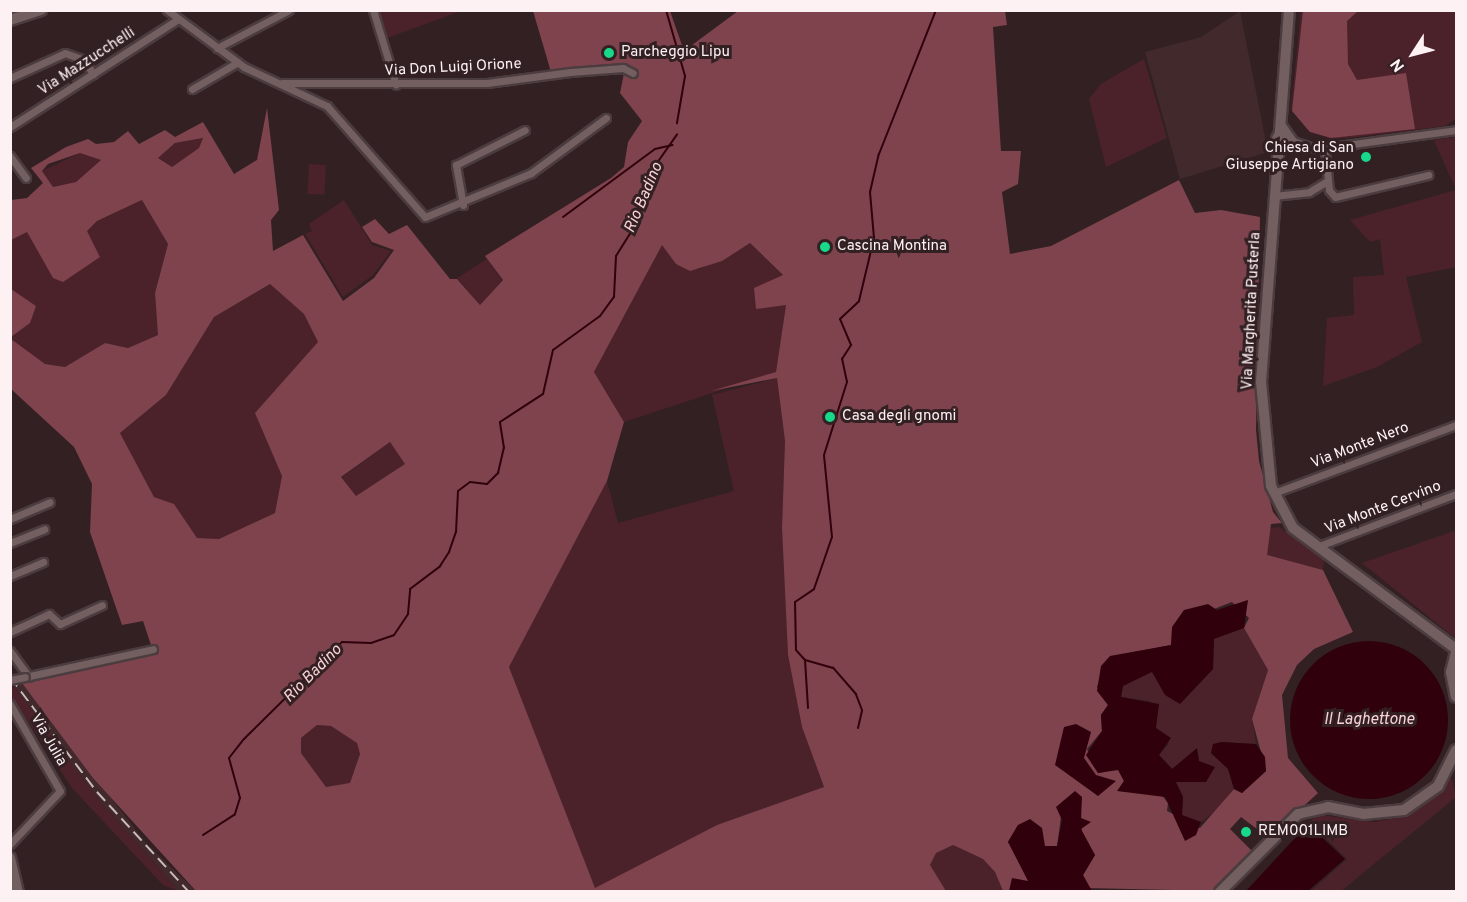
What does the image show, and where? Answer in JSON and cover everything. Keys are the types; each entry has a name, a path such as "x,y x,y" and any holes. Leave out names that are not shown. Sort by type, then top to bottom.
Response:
{"street":[{"path":"10,20 41,10"},
{"path":"167,10 238,62 274,82 327,106 417,214 438,215 531,173 606,118"},
{"path":"217,48 288,10"},
{"path":"373,10 396,85"},
{"name":"Via Margherita Pusterla","path":"1289,10 1276,139 1261,382 1273,494 1289,524 1456,650"},
{"name":"Via Mazzucchelli","path":"10,127 178,19"},
{"path":"10,78 65,53 84,60 93,74"},
{"path":"192,88 238,62"},
{"name":"Via Don Luigi Orione","path":"274,82 396,85 487,83 622,68 633,73"},
{"path":"1280,110 1288,135 1302,146 1325,149 1456,130"},
{"path":"463,205 453,172 456,165 525,130"},
{"path":"1276,139 1288,135"},
{"path":"1325,149 1327,181 1331,194 1341,197 1428,175"},
{"path":"10,156 26,178"},
{"path":"1273,196 1314,190 1327,181"},
{"name":"Via Monte Nero","path":"1273,494 1456,425"},
{"name":"Via Monte Cervino","path":"1319,546 1456,494"},
{"path":"10,519 50,502"},
{"path":"10,543 44,528"},
{"path":"10,576 43,562"},
{"path":"10,632 49,614 60,624 102,605"},
{"path":"10,680 153,649"},
{"path":"1456,650 1451,666 1456,697"},
{"path":"10,651 27,677"},
{"name":"Via Julia","path":"10,704 60,791 10,843"},
{"path":"1220,891 1298,814 1328,807 1364,814 1404,810 1438,786 1456,750"},
{"path":"10,858 18,891"},
{"path":"10,884 12,891"}],"shaded area":[{"path":"376,11 461,11 387,38"},
{"path":"533,11 670,11 684,51 738,11 1005,11 1007,25 993,27 1001,151 1021,151 1018,184 1002,192 1010,254 1051,246 1179,180 1195,213 1221,210 1260,217 1256,430 1259,461 1273,512 1282,523 1271,524 1267,555 1323,570 1353,632 1314,649 1297,665 1282,695 1288,758 1318,793 1269,838 1241,817 1230,829 1254,853 1217,891 1086,888 1083,875 1095,855 1082,837 1081,812 1068,799 1063,801 1057,847 1045,846 1018,825 1008,842 1028,873 1028,882 1009,891 1003,891 995,872 983,859 953,845 936,853 930,865 946,891 196,891 93,778 22,683 153,651 143,621 122,625 90,532 92,484 74,447 11,389 11,339 45,364 65,367 105,343 128,348 158,335 155,293 168,244 142,200 97,221 87,231 100,257 63,282 53,278 27,232 11,240 11,200 27,198 43,183 31,168 66,147 88,139 96,144 114,142 128,131 139,144 165,130 175,137 203,122 234,174 257,160 267,108 279,210 271,220 273,251 303,235 343,301 374,278 394,250 372,242 362,227 375,219 389,234 407,225 450,279 457,279 480,305 503,280 485,256 611,178 624,167 628,142 642,121 620,93 625,68 551,72","holes":["203,138 199,148 172,167 158,158 175,143","80,153 101,160 76,182 53,187 42,171 48,164","750,243 783,275 754,288 756,309 786,305 776,372 711,391 777,378 785,441 782,528 788,655 802,727 824,787 717,825 595,888 509,667 607,481 624,422 594,372 662,245 676,264 690,271 722,261","270,284 304,314 318,342 255,413 282,476 275,513 219,539 197,538 174,504 154,497 120,433 166,395 214,317","390,442 405,464 356,496 341,477","1232,602 1249,618 1244,628 1268,670 1252,719 1266,771 1242,793 1234,789 1200,828 1167,811 1168,803 1159,792 1118,791 1124,781 1118,769 1098,773 1087,749 1102,731 1101,715 1108,705 1097,687 1102,671 1130,653 1171,645 1176,624","317,725 331,726 357,743 360,754 350,783 326,787 301,753 301,738"]},
{"path":"1240,11 1268,152 1180,179 1145,52 1201,37"},
{"path":"1301,11 1456,11 1456,119 1445,126 1331,139 1307,130 1291,109"},
{"path":"1303,11 1358,11 1347,21 1348,64 1357,80 1406,73 1415,129 1331,138 1310,132 1292,111"},
{"path":"1144,59 1167,138 1106,167 1089,99 1101,84"},
{"path":"1456,137 1456,190 1434,140"},
{"path":"203,138 199,148 172,167 158,158 175,143"},
{"path":"80,153 101,160 76,182 53,187 42,171"},
{"path":"309,164 326,165 324,195 307,194"},
{"path":"1456,190 1456,267 1406,277 1422,342 1377,367 1323,386 1327,318 1354,315 1353,277 1384,275 1380,239 1370,242 1350,220"},
{"path":"143,200 168,244 155,293 158,335 128,348 105,343 65,367 45,364 21,350 11,337 30,323 26,300 11,289 11,240 27,232 53,278 100,257 87,231 97,221"},
{"path":"344,200 372,245 391,251 373,275 343,297 305,234 312,231 309,224"},
{"path":"750,243 783,276 786,304 776,372 624,422 594,372 662,244 676,264 699,269"},
{"path":"487,259 502,280 480,305 457,278"},
{"path":"270,284 304,314 318,342 256,413 282,476 275,513 219,539 197,538 174,504 154,497 120,433 166,395 214,317"},
{"path":"11,289 36,306 30,323 11,337"},
{"path":"777,378 785,441 782,528 788,655 802,727 824,787 717,825 595,889 509,667 607,481 618,523 734,491 712,395"},
{"path":"390,442 406,464 356,496 341,478"},
{"path":"1279,527 1324,560 1323,570 1266,556 1270,528"},
{"path":"1454,531 1456,535 1455,638 1362,563"},
{"path":"1244,628 1268,670 1252,719 1256,744 1221,742 1211,753 1228,769 1234,789 1222,807 1201,822 1182,815 1183,797 1175,782 1210,765 1199,761 1197,749 1173,769 1159,755 1169,744 1156,728 1150,701 1121,697 1123,686 1152,671 1180,704 1213,669 1214,638"},
{"path":"22,683 146,843 196,891 179,891 98,799 13,685"},
{"path":"13,685 98,799 179,891 163,885 72,788 11,696"},
{"path":"317,725 331,726 357,743 360,754 350,784 326,787 301,753 301,738"},
{"path":"1452,778 1456,797 1341,891 1311,891 1347,859 1309,821 1321,815 1374,822 1401,817"},
{"path":"953,845 983,859 995,872 1003,891 946,891 930,866 935,853"}],"water":[{"path":"1248,600 1244,628 1214,639 1213,669 1180,704 1165,695 1152,672 1123,686 1121,697 1159,704 1156,728 1171,738 1159,755 1172,769 1197,748 1199,761 1215,767 1206,782 1176,782 1183,797 1182,815 1201,822 1196,835 1185,841 1165,797 1117,791 1124,781 1118,770 1098,773 1086,755 1102,731 1101,715 1108,705 1097,691 1101,666 1110,656 1171,645 1172,627 1184,610 1208,604 1217,610"},
{"name":"Il Laghettone","path":"1369,641 1399,647 1425,664 1442,690 1448,720 1442,750 1425,776 1399,793 1369,799 1339,793 1313,776 1296,750 1290,720 1296,690 1313,664 1339,647"},
{"path":"1076,724 1091,732 1084,758 1096,775 1116,781 1098,796 1055,765 1064,727"},
{"path":"1221,742 1256,744 1265,757 1266,771 1242,793 1234,789 1228,769 1211,753 1213,744"},
{"path":"1075,791 1082,797 1081,818 1091,822 1081,829 1095,855 1083,875 1092,891 1009,891 1012,878 1028,881 1008,842 1018,825 1030,819 1042,828 1045,846 1057,846 1062,820 1056,807"},
{"path":"1308,824 1345,859 1308,891 1246,891"}],"waterway":[{"name":"Rio Badino","path":"666,10 685,76 677,123"},
{"path":"858,728 862,710 856,694 833,668 805,660 796,650 795,602 814,589 832,537 824,455 847,382 842,359 851,345 840,319 859,301 874,238 870,192 879,154 936,10"},
{"name":"Rio Badino","path":"203,835 235,814 240,798 229,758 244,739 342,642 371,643 394,635 408,614 410,589 440,566 449,552 456,532 458,491 470,482 487,484 498,473 504,448 500,422 543,394 553,350 600,316 614,297 616,256 635,226 657,163 677,134"},
{"path":"563,217 655,149 673,145"},
{"path":"805,660 808,708"}],"railway":[{"path":"10,677 97,792 189,892"}],"place":[{"name":"Parcheggio Lipu","path":"609,53"},
{"name":"Chiesa di San Giuseppe Artigiano","path":"1366,157"},
{"name":"Cascina Montina","path":"825,247"},
{"name":"Casa degli gnomi","path":"830,417"},
{"name":"REM001LIMB","path":"1246,832"}]}
